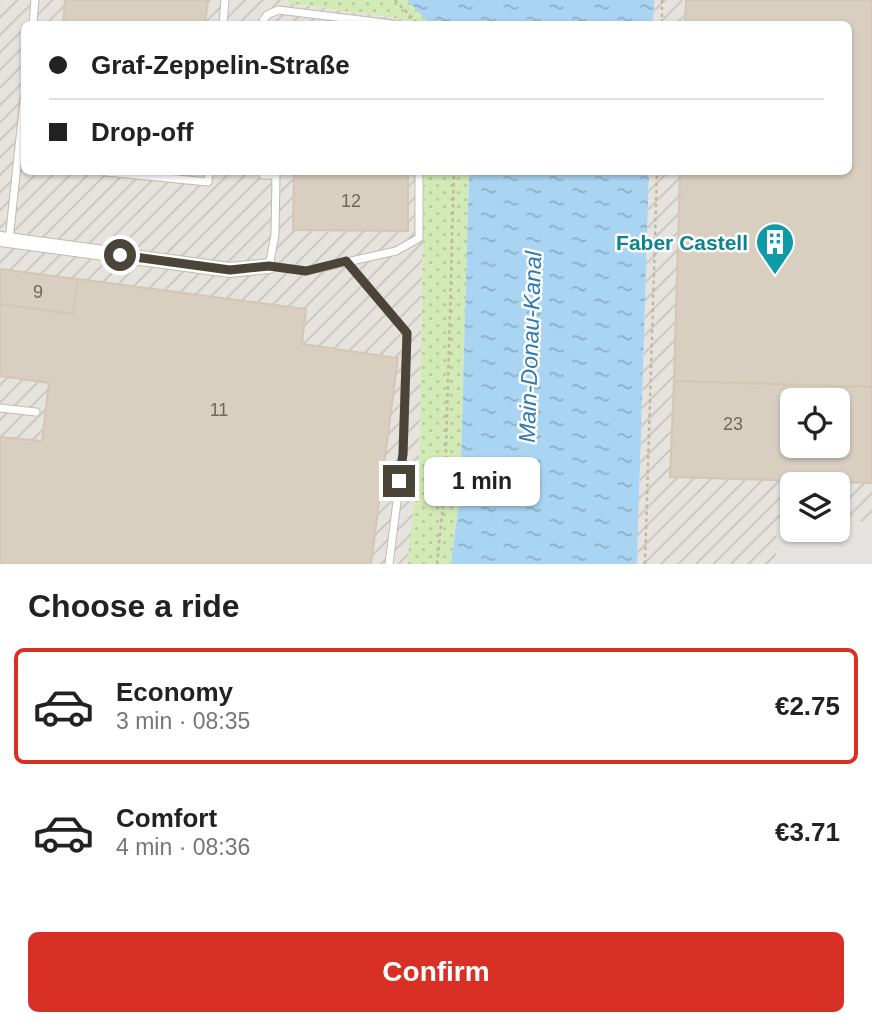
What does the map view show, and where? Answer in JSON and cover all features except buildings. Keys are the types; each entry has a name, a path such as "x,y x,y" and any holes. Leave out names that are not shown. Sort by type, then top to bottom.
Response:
{"street":[{"path":"5,240 230,270 269,266"}],"lane":[{"path":"33,21 35,0"},
{"path":"223,21 225,0"},
{"path":"263,21 267,15 278,10 368,21"},
{"path":"5,240 21,162"},
{"path":"134,175 208,183 209,175"},
{"path":"276,175 275,235 269,266 306,271 396,251 419,239 419,175"},
{"path":"346,261 407,333 403,454 389,564"},
{"path":"0,408 36,412"}],"path":[{"path":"395,0 415,21"},
{"path":"662,21 663,0"},
{"path":"437,564 445,485 454,175"},
{"path":"645,564 657,175"}],"shaded area":[{"path":"0,0 288,0 288,3 411,20 21,21 21,175 424,175 419,465 408,564 0,564"},
{"path":"654,0 872,0 872,564 637,564 649,175 852,175 852,21 653,21"},
{"path":"777,519 780,519 780,542 850,542 850,521 872,522 872,564 776,564"}],"green space":[{"path":"288,0 407,0 427,21 411,21 288,3"},
{"path":"424,175 469,175 460,494 451,564 407,564 419,465"}],"water":[{"path":"407,0 654,0 653,21 427,21"},
{"name":"Main-Donau-Kanal","path":"469,175 649,175 637,564 451,564 460,494"}],"place":[{"name":"Faber Castell","path":"775,276"}],"route":[{"path":"120,255 230,270 269,266 306,271 346,261 407,333 403,454 399,481"}]}
